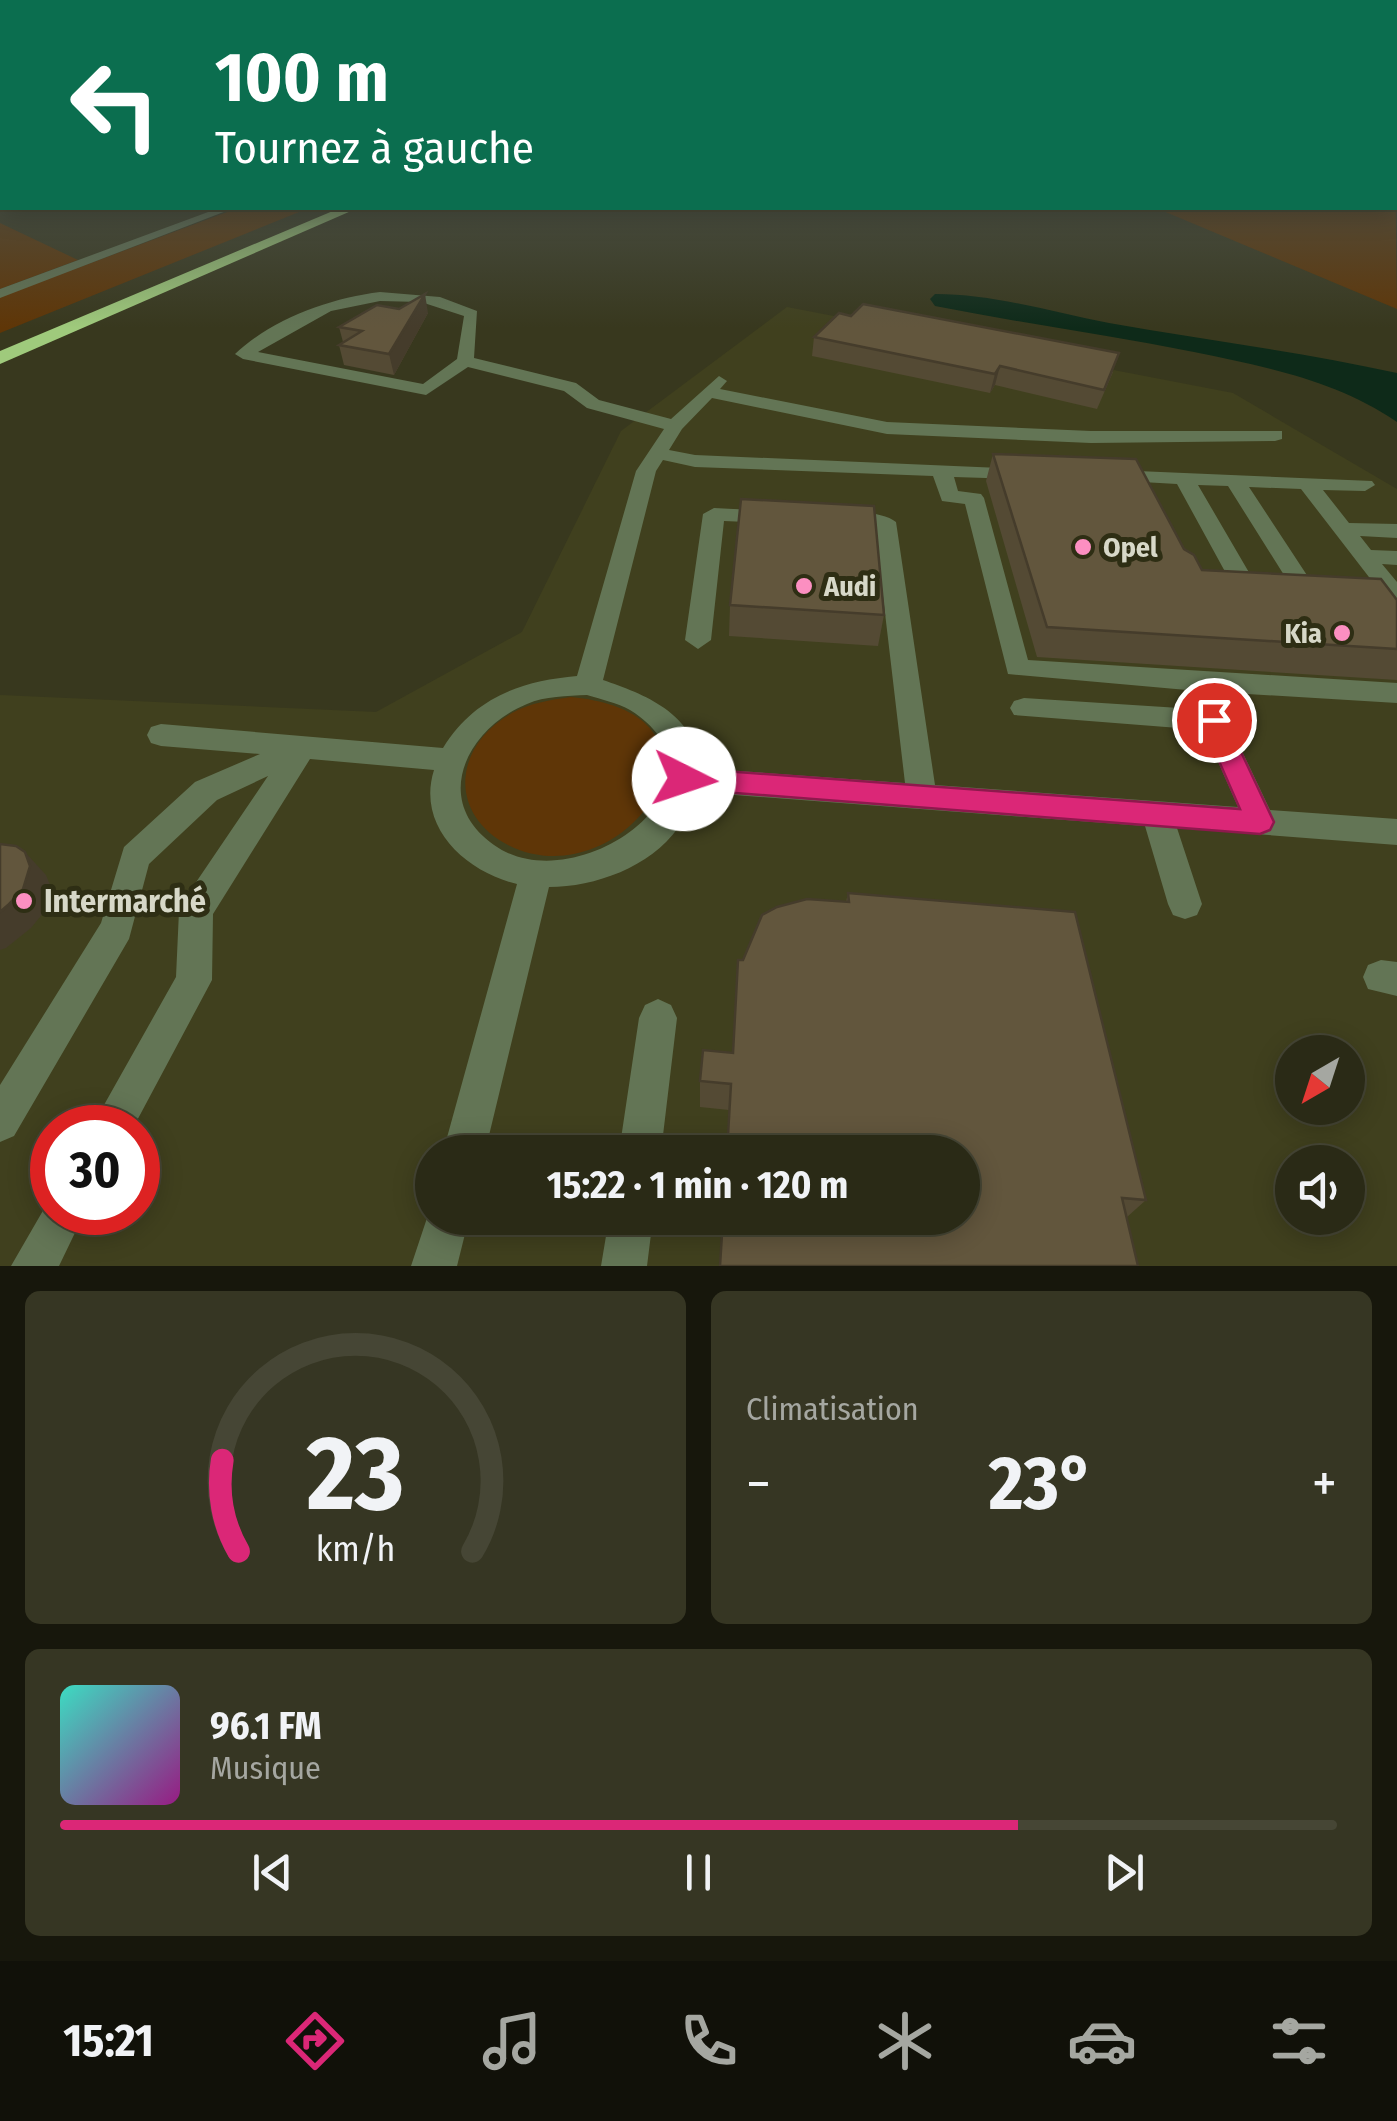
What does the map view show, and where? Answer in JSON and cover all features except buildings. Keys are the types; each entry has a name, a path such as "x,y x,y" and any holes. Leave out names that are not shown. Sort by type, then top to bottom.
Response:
{"highway":[{"path":"0,342 320,210"},
{"path":"0,358 346,210"}],"street":[{"path":"0,294 222,210"},
{"path":"398,296 430,297 455,303 472,314 465,361 426,390 243,354 329,306 398,296"},
{"path":"465,361 570,387 593,404 675,426"},
{"path":"588,685 646,471 675,426 715,387 888,428 1091,438 1276,436"},
{"path":"655,453 696,461 1038,473"},
{"path":"942,470 949,497 974,498 1017,668 1397,693"},
{"path":"1096,475 1139,485 1184,479 1365,486"},
{"path":"1184,479 1246,588 1306,592 1234,480"},
{"path":"1307,483 1397,598"},
{"path":"698,640 714,514 884,522 922,796"},
{"path":"1343,529 1397,531"},
{"path":"1364,556 1397,558"},
{"path":"1196,681 1260,822"},
{"path":"588,685 620,692 648,705 670,724 682,750 684,779 674,809 652,837 619,859 578,872 536,874 494,864 462,841 446,810 444,777 456,746 481,718 514,698 550,687 588,685"},
{"path":"1024,708 1214,720"},
{"path":"160,735 451,760"},
{"path":"0,1122 117,928 136,856 206,791 302,748"},
{"path":"124,1105 194,980 196,910 302,748"},
{"path":"684,779 1397,832"},
{"path":"1157,814 1186,904"},
{"path":"468,1135 536,874"},
{"path":"642,1135 658,1018"},
{"path":"34,1266 51,1235"},
{"path":"434,1266 442,1235"},
{"path":"624,1266 629,1235"}],"shaded area":[{"path":"232,210 304,210 0,333 0,297"},
{"path":"1161,210 1396,210 1397,309"},
{"path":"0,223 78,260 0,289"},
{"path":"935,294 1001,300 1109,323 1397,373 1397,422 1350,395 1274,370 935,306 930,299"},
{"path":"787,307 1233,393 1397,489 1397,1266 0,1266 0,695 376,712 522,632 621,431"},
{"path":"571,697 626,711 656,736 663,767 652,799 627,828 592,849 551,856 508,845 488,831 467,798 469,760 478,743 512,713 533,704"}],"place":[{"name":"Opel","path":"1083,547"},
{"name":"Audi","path":"804,586"},
{"name":"Kia","path":"1342,633"},
{"name":"Intermarché","path":"24,901"}],"route":[{"path":"684,779 1260,822 1214,720"}]}
